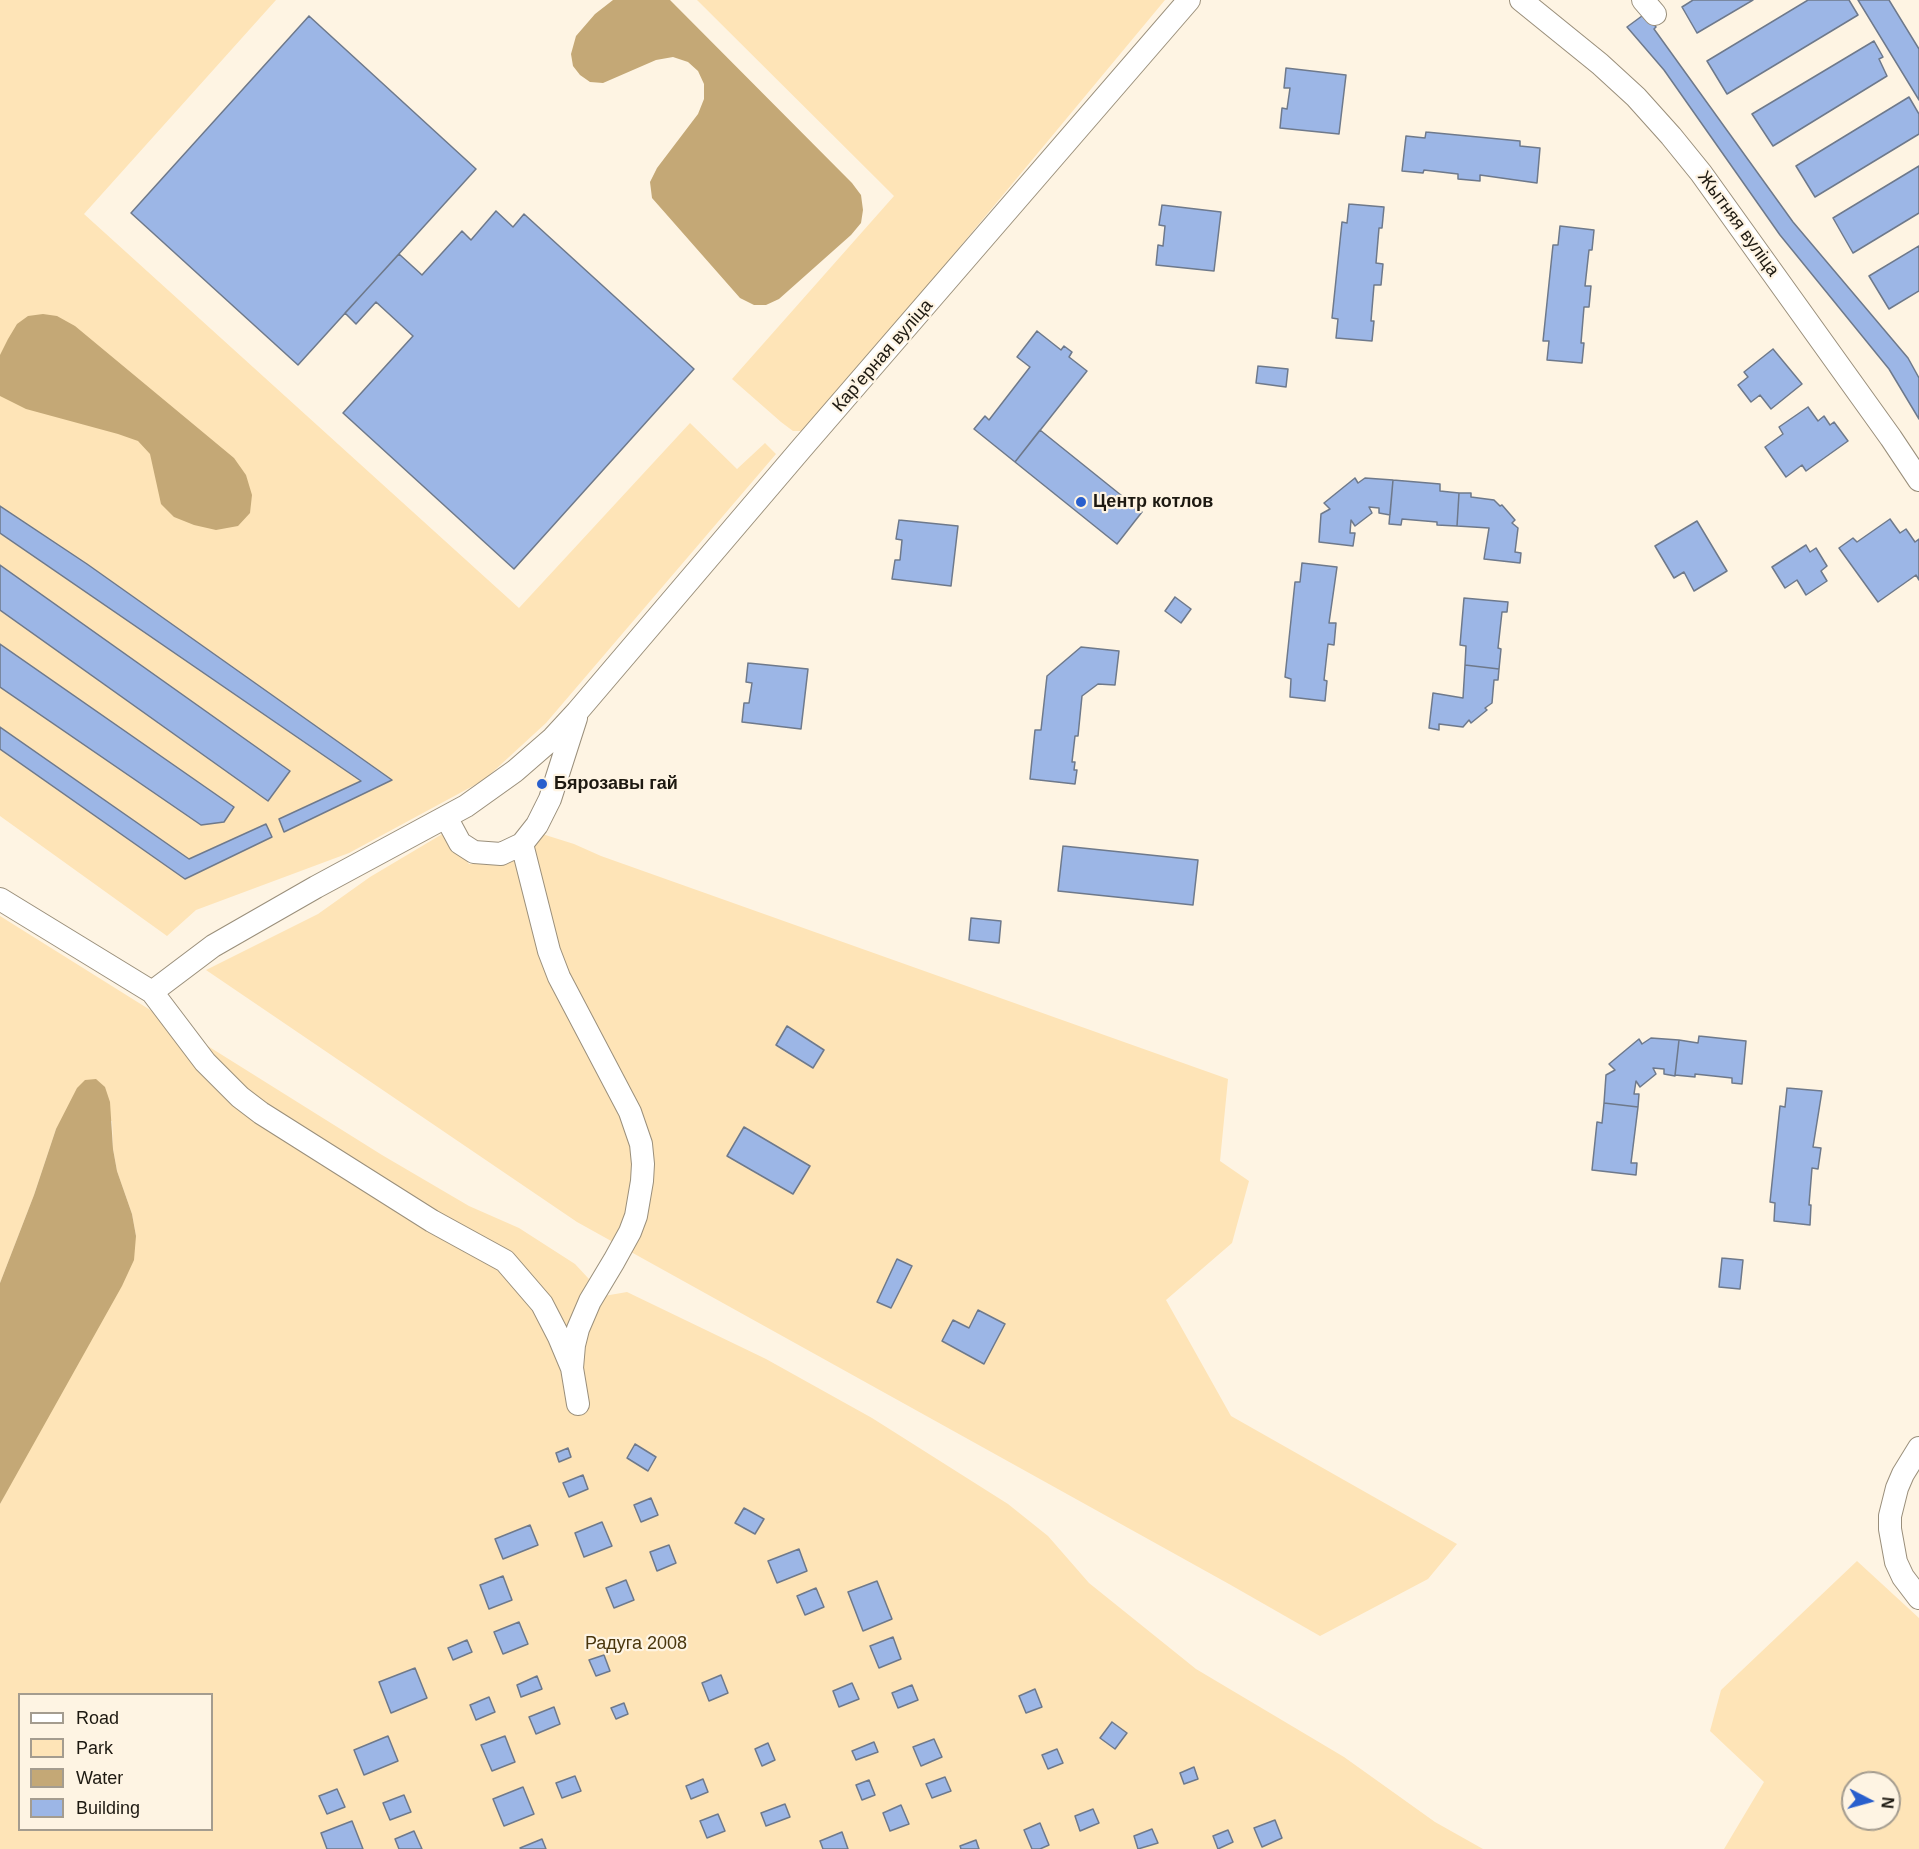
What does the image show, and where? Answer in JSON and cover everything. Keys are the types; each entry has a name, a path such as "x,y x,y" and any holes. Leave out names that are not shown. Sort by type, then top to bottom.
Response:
{"street":[{"name":"Карʼерная вуліца","path":"152,992 213,946 466,806 515,771 547,744 1190,0"},
{"name":"Жытняя вуліца","path":"1521,0 1600,64 1636,97 1671,136 1701,173 1919,480"},
{"name":"Карʼерная вуліца","path":"522,844 537,825 550,799 577,712"},
{"path":"446,817 460,843 474,852 501,854 522,844 549,951 559,977 633,1120 641,1144 642,1181 636,1216 583,1316 574,1345 572,1368"},
{"path":"0,899 152,992 205,1062 240,1097 329,1157 432,1221 505,1261 542,1304 559,1337 572,1368 578,1404"},
{"path":"1919,1448 1897,1488 1890,1529 1896,1562 1903,1577 1919,1598"}],"green space":[{"path":"0,0 276,0 84,214 519,608 690,423 737,469 765,443 776,454 546,723 484,780 349,853 196,910 167,936 0,816"},
{"path":"697,0 1165,0 816,420 802,431 793,431 732,379 894,196"},
{"path":"444,833 469,864 509,863 539,833 1228,1079 1220,1161 1249,1181 1232,1243 1166,1300 1231,1416 1457,1544 1428,1579 1320,1636 577,1222 206,970 318,914 370,877"},
{"name":"Радуга 2008","path":"0,916 382,1155 469,1206 519,1228 575,1264 589,1279 577,1303 582,1380 587,1331 604,1296 627,1292 766,1359 872,1418 1008,1504 1048,1536 1089,1583 1196,1669 1344,1757 1435,1822 1483,1849 0,1849 0,1504 136,1236 132,1214 117,1171 112,1121 56,1129 34,1195 0,1283"},
{"path":"1857,1561 1919,1618 1919,1849 1724,1849 1764,1782 1710,1731 1721,1690"}],"water":[{"path":"613,0 670,0 852,183 861,195 863,210 861,223 851,235 779,299 766,305 754,305 740,298 652,198 650,182 657,168 698,114 704,99 704,84 698,71 688,62 673,57 656,60 603,83 590,82 573,66 571,54 576,36 595,14"},
{"path":"43,314 57,316 75,326 234,458 246,475 252,495 250,513 238,526 216,530 174,517 161,504 150,454 138,441 26,409 0,396 0,355 8,339 17,324 28,316"},
{"path":"96,1079 105,1087 110,1102 117,1171 132,1214 136,1236 134,1260 122,1286 0,1504 0,1283 34,1195 56,1129 77,1088 85,1080"}],"building":[{"path":"1693,0 1753,0 1697,33 1682,7"},
{"path":"1808,0 1849,0 1858,15 1727,94 1707,61"},
{"path":"1858,0 1889,0 1919,49 1919,100"},
{"path":"1646,13 1656,27 1654,29 1793,222 1908,358 1919,378 1919,419 1889,369 1780,235 1664,70 1627,27"},
{"path":"309,16 476,169 298,365 131,213"},
{"path":"1874,41 1883,57 1879,59 1887,76 1773,146 1752,114"},
{"path":"1286,68 1346,75 1339,134 1280,128 1282,108 1287,109 1290,88 1284,88"},
{"path":"1909,97 1919,114 1919,134 1815,197 1796,166"},
{"path":"1426,132 1520,141 1520,146 1540,148 1537,183 1480,175 1480,181 1458,179 1458,174 1424,170 1423,173 1402,171 1406,136 1425,138"},
{"path":"1919,166 1919,213 1853,253 1833,218"},
{"path":"1349,204 1384,207 1382,228 1379,228 1376,263 1383,264 1381,285 1374,285 1372,341 1336,338 1338,319 1332,318 1342,222 1347,223"},
{"path":"1162,205 1221,212 1214,271 1156,265 1158,245 1163,246 1165,226 1159,225"},
{"path":"496,211 513,227 524,214 694,369 514,569 343,413 413,336 376,302 356,324 345,313 399,254 422,275 462,231 471,240"},
{"path":"1560,226 1594,230 1585,286 1591,286 1589,307 1584,307 1582,363 1547,360 1549,341 1543,341 1553,245 1558,245"},
{"path":"1919,246 1919,291 1889,309 1869,276"},
{"path":"1037,331 1061,350 1064,346 1072,352 1069,357 1087,371 1015,462 974,429 985,416 989,420 1030,367 1017,357"},
{"path":"1773,349 1802,384 1771,409 1760,395 1751,402 1738,385 1748,377 1744,372"},
{"path":"1258,366 1288,369 1286,387 1256,383"},
{"path":"1808,407 1818,421 1824,416 1830,425 1834,422 1848,441 1806,471 1802,465 1786,477 1765,447 1783,434 1779,427"},
{"path":"1040,430 1142,512 1117,544 1015,462"},
{"path":"1355,478 1358,483 1365,478 1393,480 1390,515 1379,513 1379,508 1369,507 1372,513 1355,526 1351,520 1350,533 1355,533 1353,546 1319,542 1321,514 1330,509 1324,503"},
{"path":"1393,480 1440,484 1440,491 1459,493 1457,526 1402,519 1401,525 1389,524"},
{"path":"1459,493 1471,493 1471,497 1494,500 1500,506 1502,505 1515,520 1512,523 1518,528 1515,552 1521,553 1520,563 1484,559 1489,528 1457,526"},
{"path":"0,506 87,564 392,780 284,832 279,819 361,781 0,533"},
{"path":"1890,519 1900,533 1906,529 1915,542 1919,539 1919,580 1916,575 1878,602 1839,548 1853,538 1857,542"},
{"path":"899,520 958,526 951,586 892,579 895,560 900,560 902,540 896,539"},
{"path":"1697,521 1727,571 1694,591 1684,572 1674,578 1655,546"},
{"path":"1806,545 1810,552 1816,548 1827,566 1821,571 1827,581 1806,595 1797,580 1785,588 1772,567"},
{"path":"1302,563 1337,567 1329,623 1336,623 1334,645 1328,644 1324,680 1327,681 1325,701 1290,697 1291,679 1285,677 1295,582 1300,582"},
{"path":"0,565 290,771 268,801 0,610"},
{"path":"1175,597 1191,609 1181,623 1165,611"},
{"path":"1464,598 1508,602 1507,612 1502,612 1498,648 1501,649 1499,669 1465,665 1466,646 1460,645"},
{"path":"0,644 234,807 224,822 201,825 0,687"},
{"path":"1081,647 1119,651 1115,685 1098,684 1082,696 1078,736 1075,736 1072,762 1075,762 1074,770 1077,770 1075,784 1030,779 1035,730 1041,730 1047,676"},
{"path":"748,663 808,669 801,729 742,722 744,703 749,703 752,683 746,682"},
{"path":"1465,665 1499,669 1498,680 1494,680 1492,703 1485,708 1487,710 1471,723 1469,720 1463,727 1439,724 1439,730 1429,728 1433,693 1463,698"},
{"path":"0,727 189,859 266,824 272,837 185,879 0,749"},
{"path":"1063,846 1198,860 1193,905 1058,891"},
{"path":"971,918 1001,921 999,943 969,940"},
{"path":"787,1026 824,1050 813,1068 776,1045"},
{"path":"1699,1036 1746,1041 1742,1084 1732,1083 1732,1078 1695,1074 1695,1077 1675,1075 1679,1040 1698,1043"},
{"path":"1651,1038 1679,1040 1675,1076 1664,1074 1664,1069 1653,1068 1656,1074 1640,1087 1636,1081 1634,1094 1639,1094 1638,1107 1604,1103 1606,1075 1615,1070 1609,1064 1639,1039 1642,1044"},
{"path":"1787,1088 1822,1091 1813,1147 1821,1148 1818,1169 1812,1168 1810,1225 1774,1221 1775,1203 1770,1202 1780,1106 1785,1107"},
{"path":"1604,1103 1638,1107 1631,1163 1637,1163 1636,1175 1592,1170 1597,1122 1602,1123"},
{"path":"744,1127 810,1166 793,1194 727,1156"},
{"path":"1722,1258 1743,1260 1740,1289 1719,1287"},
{"path":"897,1259 912,1266 891,1308 877,1302"},
{"path":"978,1310 1005,1324 984,1364 942,1341 953,1320 969,1328"},
{"path":"635,1444 656,1457 648,1471 627,1458"},
{"path":"568,1448 571,1457 559,1462 556,1453"},
{"path":"583,1475 588,1489 569,1497 563,1483"},
{"path":"651,1498 658,1515 641,1522 634,1505"},
{"path":"744,1508 764,1519 755,1534 735,1523"},
{"path":"602,1522 612,1546 584,1557 575,1533"},
{"path":"530,1525 538,1545 503,1559 495,1539"},
{"path":"669,1545 676,1563 657,1571 650,1552"},
{"path":"799,1549 807,1571 777,1583 768,1561"},
{"path":"503,1576 512,1600 489,1609 480,1585"},
{"path":"626,1580 634,1600 614,1608 606,1588"},
{"path":"877,1581 892,1619 863,1631 848,1592"},
{"path":"816,1588 824,1607 805,1615 797,1596"},
{"path":"519,1622 528,1644 503,1654 494,1632"},
{"path":"893,1637 901,1659 879,1668 870,1646"},
{"path":"467,1640 472,1652 453,1660 448,1648"},
{"path":"604,1655 610,1671 596,1676 589,1660"},
{"path":"415,1668 427,1698 391,1713 379,1682"},
{"path":"721,1675 728,1693 709,1701 702,1683"},
{"path":"537,1676 542,1689 521,1697 517,1685"},
{"path":"852,1683 859,1699 839,1707 833,1691"},
{"path":"912,1685 918,1700 898,1708 892,1693"},
{"path":"1035,1689 1042,1707 1026,1713 1019,1696"},
{"path":"489,1697 495,1712 476,1720 470,1705"},
{"path":"624,1703 628,1714 616,1719 611,1708"},
{"path":"554,1707 560,1724 536,1734 529,1717"},
{"path":"1112,1722 1127,1733 1115,1749 1100,1738"},
{"path":"388,1736 398,1761 364,1775 354,1750"},
{"path":"505,1736 515,1762 492,1771 481,1745"},
{"path":"934,1739 942,1757 921,1766 913,1747"},
{"path":"874,1742 878,1752 856,1760 852,1751"},
{"path":"768,1743 775,1760 762,1766 755,1749"},
{"path":"1057,1749 1063,1763 1048,1769 1042,1755"},
{"path":"1194,1767 1198,1779 1184,1784 1180,1773"},
{"path":"575,1776 581,1791 562,1798 556,1783"},
{"path":"945,1777 951,1791 932,1798 926,1784"},
{"path":"703,1779 708,1792 691,1799 686,1786"},
{"path":"869,1780 875,1795 862,1800 856,1785"},
{"path":"523,1787 534,1814 504,1826 493,1799"},
{"path":"337,1789 345,1807 327,1814 319,1796"},
{"path":"404,1795 411,1812 390,1820 383,1803"},
{"path":"785,1804 790,1817 766,1826 761,1813"},
{"path":"901,1805 909,1824 890,1831 883,1813"},
{"path":"1093,1809 1099,1823 1080,1831 1075,1816"},
{"path":"718,1814 725,1831 707,1838 700,1821"},
{"path":"1275,1820 1282,1838 1262,1847 1254,1828"},
{"path":"352,1821 363,1849 327,1849 321,1833"},
{"path":"1040,1823 1049,1845 1040,1849 1032,1849 1024,1830"},
{"path":"1152,1829 1158,1843 1138,1849 1134,1836"},
{"path":"1228,1830 1233,1842 1218,1849 1213,1836"},
{"path":"414,1831 422,1849 399,1849 395,1839"},
{"path":"842,1832 848,1849 823,1849 820,1841"},
{"path":"542,1839 546,1849 520,1848"},
{"path":"976,1840 979,1849 961,1849 960,1846"}],"place":[{"name":"Центр котлов","path":"1081,502"},
{"name":"Бярозавы гай","path":"542,784"}]}
